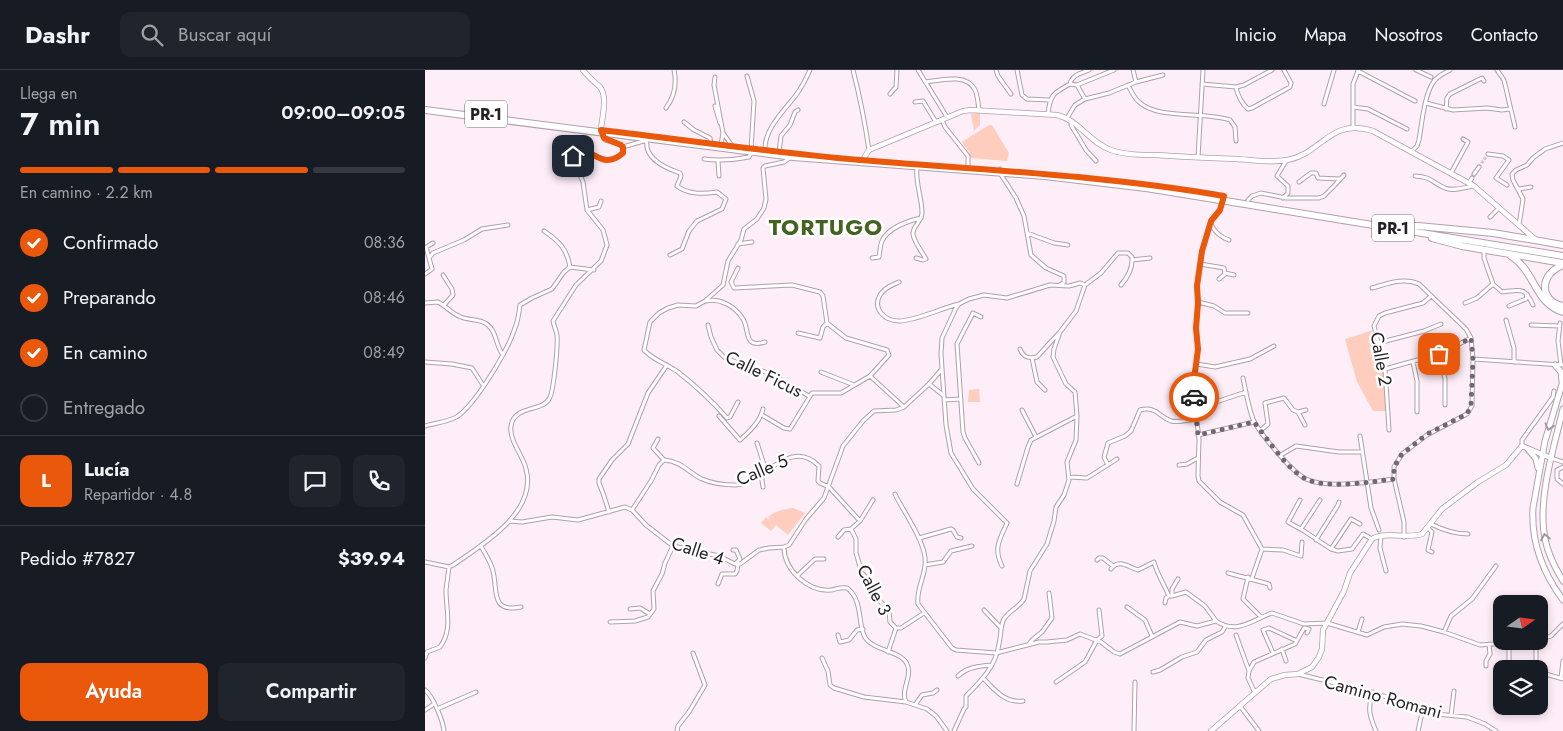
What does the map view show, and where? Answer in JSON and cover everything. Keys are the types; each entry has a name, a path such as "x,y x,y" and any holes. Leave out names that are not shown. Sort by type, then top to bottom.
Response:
{"highway":[{"name":"PR-1","path":"425,108 733,146 751,150 765,150 791,155"},
{"name":"PR-1","path":"601,131 647,140 862,162 1105,179 1563,252"},
{"name":"PR-1","path":"862,162 968,167 1000,171"},
{"name":"PR-1","path":"1224,198 1247,200 1563,256"},
{"path":"1409,228 1418,226 1512,236 1563,245"},
{"path":"1409,228 1462,246 1563,264"},
{"path":"1508,254 1526,268 1546,304 1553,309 1563,312"},
{"path":"1563,264 1549,274 1545,286 1551,300 1563,306"}],"main road":[{"path":"1555,365 1561,372 1561,388"},
{"path":"1563,381 1542,455 1533,508 1533,529 1545,570 1563,600"},
{"path":"1563,409 1551,458 1542,519 1545,539 1553,565 1563,581"},
{"path":"1528,449 1536,458 1539,471"}],"street":[{"path":"583,70 601,88 604,95 601,131 605,140 623,147 647,140 646,146 657,162 668,169 680,173 681,176 677,186 699,194 717,192 727,201 719,212 697,221 689,231 682,249 670,255"},
{"path":"666,108 672,100 677,80 674,70"},
{"path":"765,150 765,144 773,126 797,93 810,70"},
{"path":"853,70 861,97 861,108 865,118 869,150 862,162"},
{"path":"890,94 896,87 897,70"},
{"path":"918,70 945,119 945,127 967,153 968,167"},
{"path":"996,70 1011,94"},
{"path":"1017,70 1022,95 1027,99 1049,100"},
{"path":"1048,115 1049,100 1055,92 1069,84 1071,79 1077,74 1089,70"},
{"path":"1069,84 1077,85 1114,70"},
{"path":"1133,70 1137,82"},
{"path":"1197,157 1203,70"},
{"path":"1202,84 1236,87 1244,85 1272,70"},
{"path":"1236,87 1244,106 1248,109 1251,108 1290,87 1291,83 1284,70"},
{"path":"1324,104 1334,70"},
{"path":"1416,70 1431,78"},
{"path":"1411,152 1417,146 1419,140 1427,94 1433,82 1440,75 1450,70"},
{"path":"1497,70 1504,80 1515,127"},
{"path":"1353,127 1353,84 1358,71 1415,102"},
{"path":"1096,161 1086,150 1069,120 1075,105 1085,99 1163,75"},
{"path":"715,76 714,85 723,133 721,145"},
{"path":"705,159 718,161 750,156 754,101 747,76"},
{"path":"1446,109 1447,98 1450,94 1482,78 1484,80"},
{"path":"926,82 942,79 968,82 975,90 979,110"},
{"path":"1077,85 1085,99"},
{"path":"1128,85 1138,102 1153,112 1200,114 1230,120 1235,127 1236,141"},
{"path":"915,102 923,101 936,123"},
{"path":"1426,103 1461,111 1487,108 1510,109"},
{"path":"715,106 723,133 733,146"},
{"path":"1353,107 1368,109 1407,129"},
{"path":"779,152 781,136 790,125 795,112 798,110"},
{"path":"869,150 963,111 979,110 1048,115 1069,120 1103,146 1113,151 1275,161 1301,155 1344,129 1362,127 1451,173 1472,178"},
{"path":"684,122 694,130 710,138 711,144"},
{"path":"1451,173 1468,142 1463,139"},
{"path":"1512,236 1518,234 1523,199 1512,176 1514,171 1527,165 1545,149 1563,143"},
{"path":"425,562 449,567 453,565 481,546 510,521 525,497 528,482 526,469 511,436 511,425 521,412 543,405 550,399 557,337 553,321 576,285 594,270 601,261 607,245 603,230 587,210 583,182 575,168 573,156 577,152 584,151 602,160 611,160 616,159 623,153 623,147"},
{"path":"1488,154 1503,156 1509,160 1496,178 1507,185"},
{"path":"738,402 730,418 727,418 708,398 676,370 648,354 644,350 650,322 659,312 668,308 678,305 696,306 705,301 723,285 728,261 745,227 757,219 764,208 766,199 763,168 783,162 791,155"},
{"path":"1283,198 1288,193 1287,186 1277,176 1286,160"},
{"path":"718,161 719,176"},
{"path":"1479,166 1472,178 1474,186 1536,240"},
{"path":"916,258 926,259 913,234 921,218 921,206 915,177 917,167"},
{"path":"1000,171 1021,209 1029,250 1035,259 1046,268 1064,276 1064,282 1059,286"},
{"path":"1299,182 1311,172 1316,173 1318,178 1341,179"},
{"path":"1247,200 1261,193 1283,198 1319,198 1324,196 1344,175"},
{"path":"1415,176 1430,178 1446,189 1474,186"},
{"path":"1519,189 1531,187"},
{"path":"1224,198 1220,210 1211,223 1202,251 1197,286 1197,364 1193,388 1198,435 1199,481 1220,502 1243,515 1262,549 1252,578"},
{"path":"587,210 599,208 601,202"},
{"path":"1490,217 1499,207"},
{"path":"872,258 879,257 881,242 886,235 906,223 921,218"},
{"path":"1211,223 1212,227 1224,239 1229,240"},
{"path":"429,258 433,253 464,240 482,229 508,225"},
{"path":"544,231 558,240 568,257 570,268"},
{"path":"1027,233 1054,243 1068,245"},
{"path":"425,274 431,268 426,248 433,242"},
{"path":"738,244 752,242"},
{"path":"1485,250 1484,258 1493,284 1502,292 1521,290 1527,293 1533,305"},
{"path":"1020,349 1022,355 1026,358 1037,358 1076,311 1085,285 1101,273 1117,252 1128,253 1133,260 1129,277 1121,285"},
{"path":"1133,260 1150,258"},
{"path":"1201,264 1224,268 1225,273"},
{"path":"425,426 453,419 460,415 473,400 503,354 515,328 521,305 552,289 564,272 570,268 594,270"},
{"path":"738,268 731,282 734,288 793,285 821,292 827,323 846,338 887,350 889,355 870,376 838,394 812,393 790,429 784,428 762,415"},
{"path":"1225,273 1234,275"},
{"path":"1219,279 1225,273"},
{"path":"443,275 452,288 453,295 444,305"},
{"path":"1372,288 1411,280 1419,284 1466,329 1471,338 1473,359 1471,406 1467,414 1427,434 1402,454 1394,467 1394,479 1404,522 1404,537"},
{"path":"899,282 884,290 878,300 881,314 890,320 905,321 984,295 1007,298 1049,285 1069,286 1081,283 1085,285"},
{"path":"1465,303 1477,298 1493,284"},
{"path":"1509,306 1526,299 1527,293"},
{"name":"Calle 2","path":"1389,430 1385,369 1374,326 1379,316 1423,303 1431,296"},
{"path":"705,301 715,300 726,303 744,320 746,334 752,342 755,344 765,342"},
{"path":"425,303 438,302 460,317 487,324 495,334 500,351 503,354"},
{"path":"1198,302 1215,306 1225,313 1248,313"},
{"path":"959,304 942,338 941,369 946,425 951,453 973,489 1007,523 997,547 997,557 1002,566"},
{"path":"979,463 965,438 957,344 973,313 981,318"},
{"path":"1506,320 1514,348 1514,362"},
{"path":"798,334 820,338 823,327 827,323"},
{"path":"1378,343 1424,331 1441,324"},
{"path":"1473,359 1562,365 1558,341 1560,324 1531,325"},
{"name":"Calle Ficus","path":"708,325 717,350 725,358 771,374 809,396"},
{"path":"954,731 964,709 967,707 966,696 984,679 992,665 999,646 1003,620 1024,598 1030,571 1047,544 1056,507 1064,495 1069,477 1067,462 1076,440 1077,416 1075,392 1066,384 1053,357 1053,349 1060,332"},
{"path":"1385,369 1439,354 1471,338"},
{"path":"1197,364 1215,368 1250,359 1274,346"},
{"path":"1439,354 1445,379 1445,405"},
{"path":"1032,358 1037,382 1045,390"},
{"path":"425,362 472,368 483,385"},
{"path":"1413,362 1417,381 1417,412"},
{"path":"609,512 599,479 628,444 649,393 667,365"},
{"path":"905,702 904,691 908,664 901,657 877,648 867,640 856,599 852,592 844,587 831,590 818,589 807,585 797,577 784,555 784,548 824,498 843,446 864,419 874,410 896,410 904,406 929,384 941,369"},
{"path":"821,372 854,385"},
{"path":"870,376 904,406"},
{"path":"1243,378 1254,422 1294,471 1307,480 1355,484 1394,479"},
{"path":"929,384 943,395"},
{"path":"1211,731 1271,679 1298,674 1312,666 1322,649 1323,630 1350,573 1372,539 1376,536 1419,536 1442,509 1477,482 1513,459 1522,446 1522,440 1553,397 1554,391"},
{"path":"1194,409 1246,392"},
{"path":"944,400 961,398"},
{"path":"1261,430 1268,424 1265,403 1284,398 1293,410 1298,412 1305,425"},
{"path":"719,416 740,440 762,415 763,409"},
{"path":"1022,410 1036,437"},
{"path":"1108,465 1104,457 1109,443 1125,436 1131,431 1140,410 1154,410 1172,421 1180,422 1196,419"},
{"path":"1298,412 1306,410"},
{"path":"1017,484 1031,440 1077,416"},
{"path":"1198,435 1254,422"},
{"path":"1360,436 1371,508 1379,530"},
{"path":"510,521 522,522 552,517 578,520 625,507 632,510 651,482 659,465 664,460 653,448 658,439"},
{"path":"757,443 766,470"},
{"path":"1281,455 1296,446 1339,452 1362,452"},
{"path":"1522,446 1563,462"},
{"name":"Calle 5","path":"664,460 680,463 701,478 711,482 737,485 790,457 804,457 819,466 818,481 825,486 829,486 860,521"},
{"path":"1179,465 1187,464 1199,458"},
{"path":"1069,477 1087,478 1117,459"},
{"path":"1563,467 1557,470 1557,479 1563,484"},
{"path":"761,474 763,487"},
{"path":"895,494 925,550 925,565 917,597 918,604 952,648 956,650 996,654 1039,642 1067,640 1080,634 1097,640 1113,652 1120,654 1180,622 1197,626 1216,621"},
{"path":"838,537 844,530 851,529 860,521 873,500"},
{"path":"1300,500 1288,522 1331,549 1338,551 1352,549 1363,534 1372,539"},
{"path":"1301,529 1320,500"},
{"path":"1316,540 1339,502"},
{"name":"Calle 4","path":"632,510 645,525 673,546 719,556 736,564 740,564 759,550 784,548"},
{"path":"1331,549 1351,519 1360,524"},
{"path":"1429,526 1458,534 1468,534"},
{"path":"1429,526 1432,532 1428,550 1432,552"},
{"name":"Calle 3","path":"851,529 856,539 862,573 874,586 880,601 889,611 890,622 896,628"},
{"path":"919,538 951,529 957,537 961,538"},
{"path":"1381,536 1380,548 1386,571"},
{"path":"1262,549 1283,550 1301,556 1302,542"},
{"path":"481,546 493,569 497,601 505,607 521,607"},
{"path":"610,622 635,621 648,617 654,609 653,591 673,546"},
{"path":"925,565 943,562 951,550 972,546"},
{"path":"718,584 722,574 736,573 736,564 740,556 736,550 733,550"},
{"path":"1097,560 1103,558 1112,568 1118,563 1127,564 1138,570 1154,562 1157,576 1164,584 1170,596"},
{"path":"797,577 815,559 824,559"},
{"path":"1444,632 1451,616 1473,599 1496,566"},
{"path":"425,658 427,652 440,647 446,635 449,616 446,591 449,567"},
{"path":"1229,573 1269,584 1271,588"},
{"path":"1248,577 1243,599 1261,617"},
{"path":"1170,596 1179,578"},
{"path":"1165,603 1166,598 1186,592 1205,606 1216,621 1225,627 1243,626 1272,613 1304,624 1327,623 1367,635 1384,627 1401,624 1421,626 1444,632 1479,645 1493,644"},
{"path":"1029,645 1052,618 1049,593"},
{"path":"1127,607 1145,620 1152,636"},
{"path":"630,609 640,608 650,614"},
{"path":"983,610 1001,628"},
{"path":"1056,682 1085,662 1097,640 1102,636 1099,610"},
{"name":"Calle 3","path":"896,628 901,628 924,613"},
{"path":"1358,632 1361,619"},
{"path":"1548,637 1563,624"},
{"path":"1153,672 1182,657 1197,652 1206,640 1221,632 1225,627"},
{"name":"Calle 3","path":"888,652 896,628"},
{"path":"1273,653 1263,630 1269,628 1297,641"},
{"path":"1255,693 1248,678 1249,671 1254,662 1295,644 1304,628 1309,629 1307,633"},
{"path":"839,635 840,642 849,640 857,630 863,629"},
{"path":"1236,635 1249,671"},
{"path":"1486,666 1486,661 1491,654 1489,644"},
{"path":"1282,649 1286,661"},
{"path":"677,731 678,726 705,685 693,653"},
{"path":"822,658 828,671 830,685 834,688 863,697 905,702 927,709 947,731"},
{"path":"1548,674 1562,678 1563,661"},
{"path":"958,676 978,666 992,665"},
{"name":"Camino Romani","path":"1298,674 1372,692 1436,714 1467,717 1485,724 1496,731"},
{"path":"984,679 999,695 1013,702 1023,701"},
{"path":"1134,731 1135,682"},
{"path":"425,690 437,709 444,731"},
{"path":"915,705 922,695 933,693 937,690"},
{"path":"1451,715 1454,691"},
{"path":"437,709 476,692"},
{"path":"1372,692 1369,708 1370,717 1376,731"},
{"path":"425,710 434,704"},
{"path":"1240,706 1259,731"},
{"path":"1418,731 1423,708"}],"shaded area":[{"path":"980,113 980,125 974,131 971,114"},
{"path":"992,125 1009,153 1007,161 970,158 969,152 962,142"},
{"path":"1374,330 1385,375 1386,411 1373,411 1357,382 1345,339"},
{"path":"979,389 980,402 968,402 969,390"},
{"path":"793,508 805,513 788,535 776,525 771,531 761,523 766,517 772,522 768,517 780,511"}],"tunnel":[{"path":"1479,167 1488,154"}],"way so far":[{"path":"1194,397 1198,435 1254,422 1294,471 1307,480 1355,484 1394,479 1394,467 1402,454 1427,434 1467,414 1471,406 1473,359 1471,338 1439,354"}],"district":[{"name":"TORTUGO","path":"826,227"}],"route":[{"path":"573,156 577,152 584,151 602,160 611,160 616,159 623,153 623,147 605,140 601,130 798,154 1105,179 1224,196 1220,210 1211,221 1202,251 1197,286 1196,328 1198,349 1193,388 1194,397"}]}
